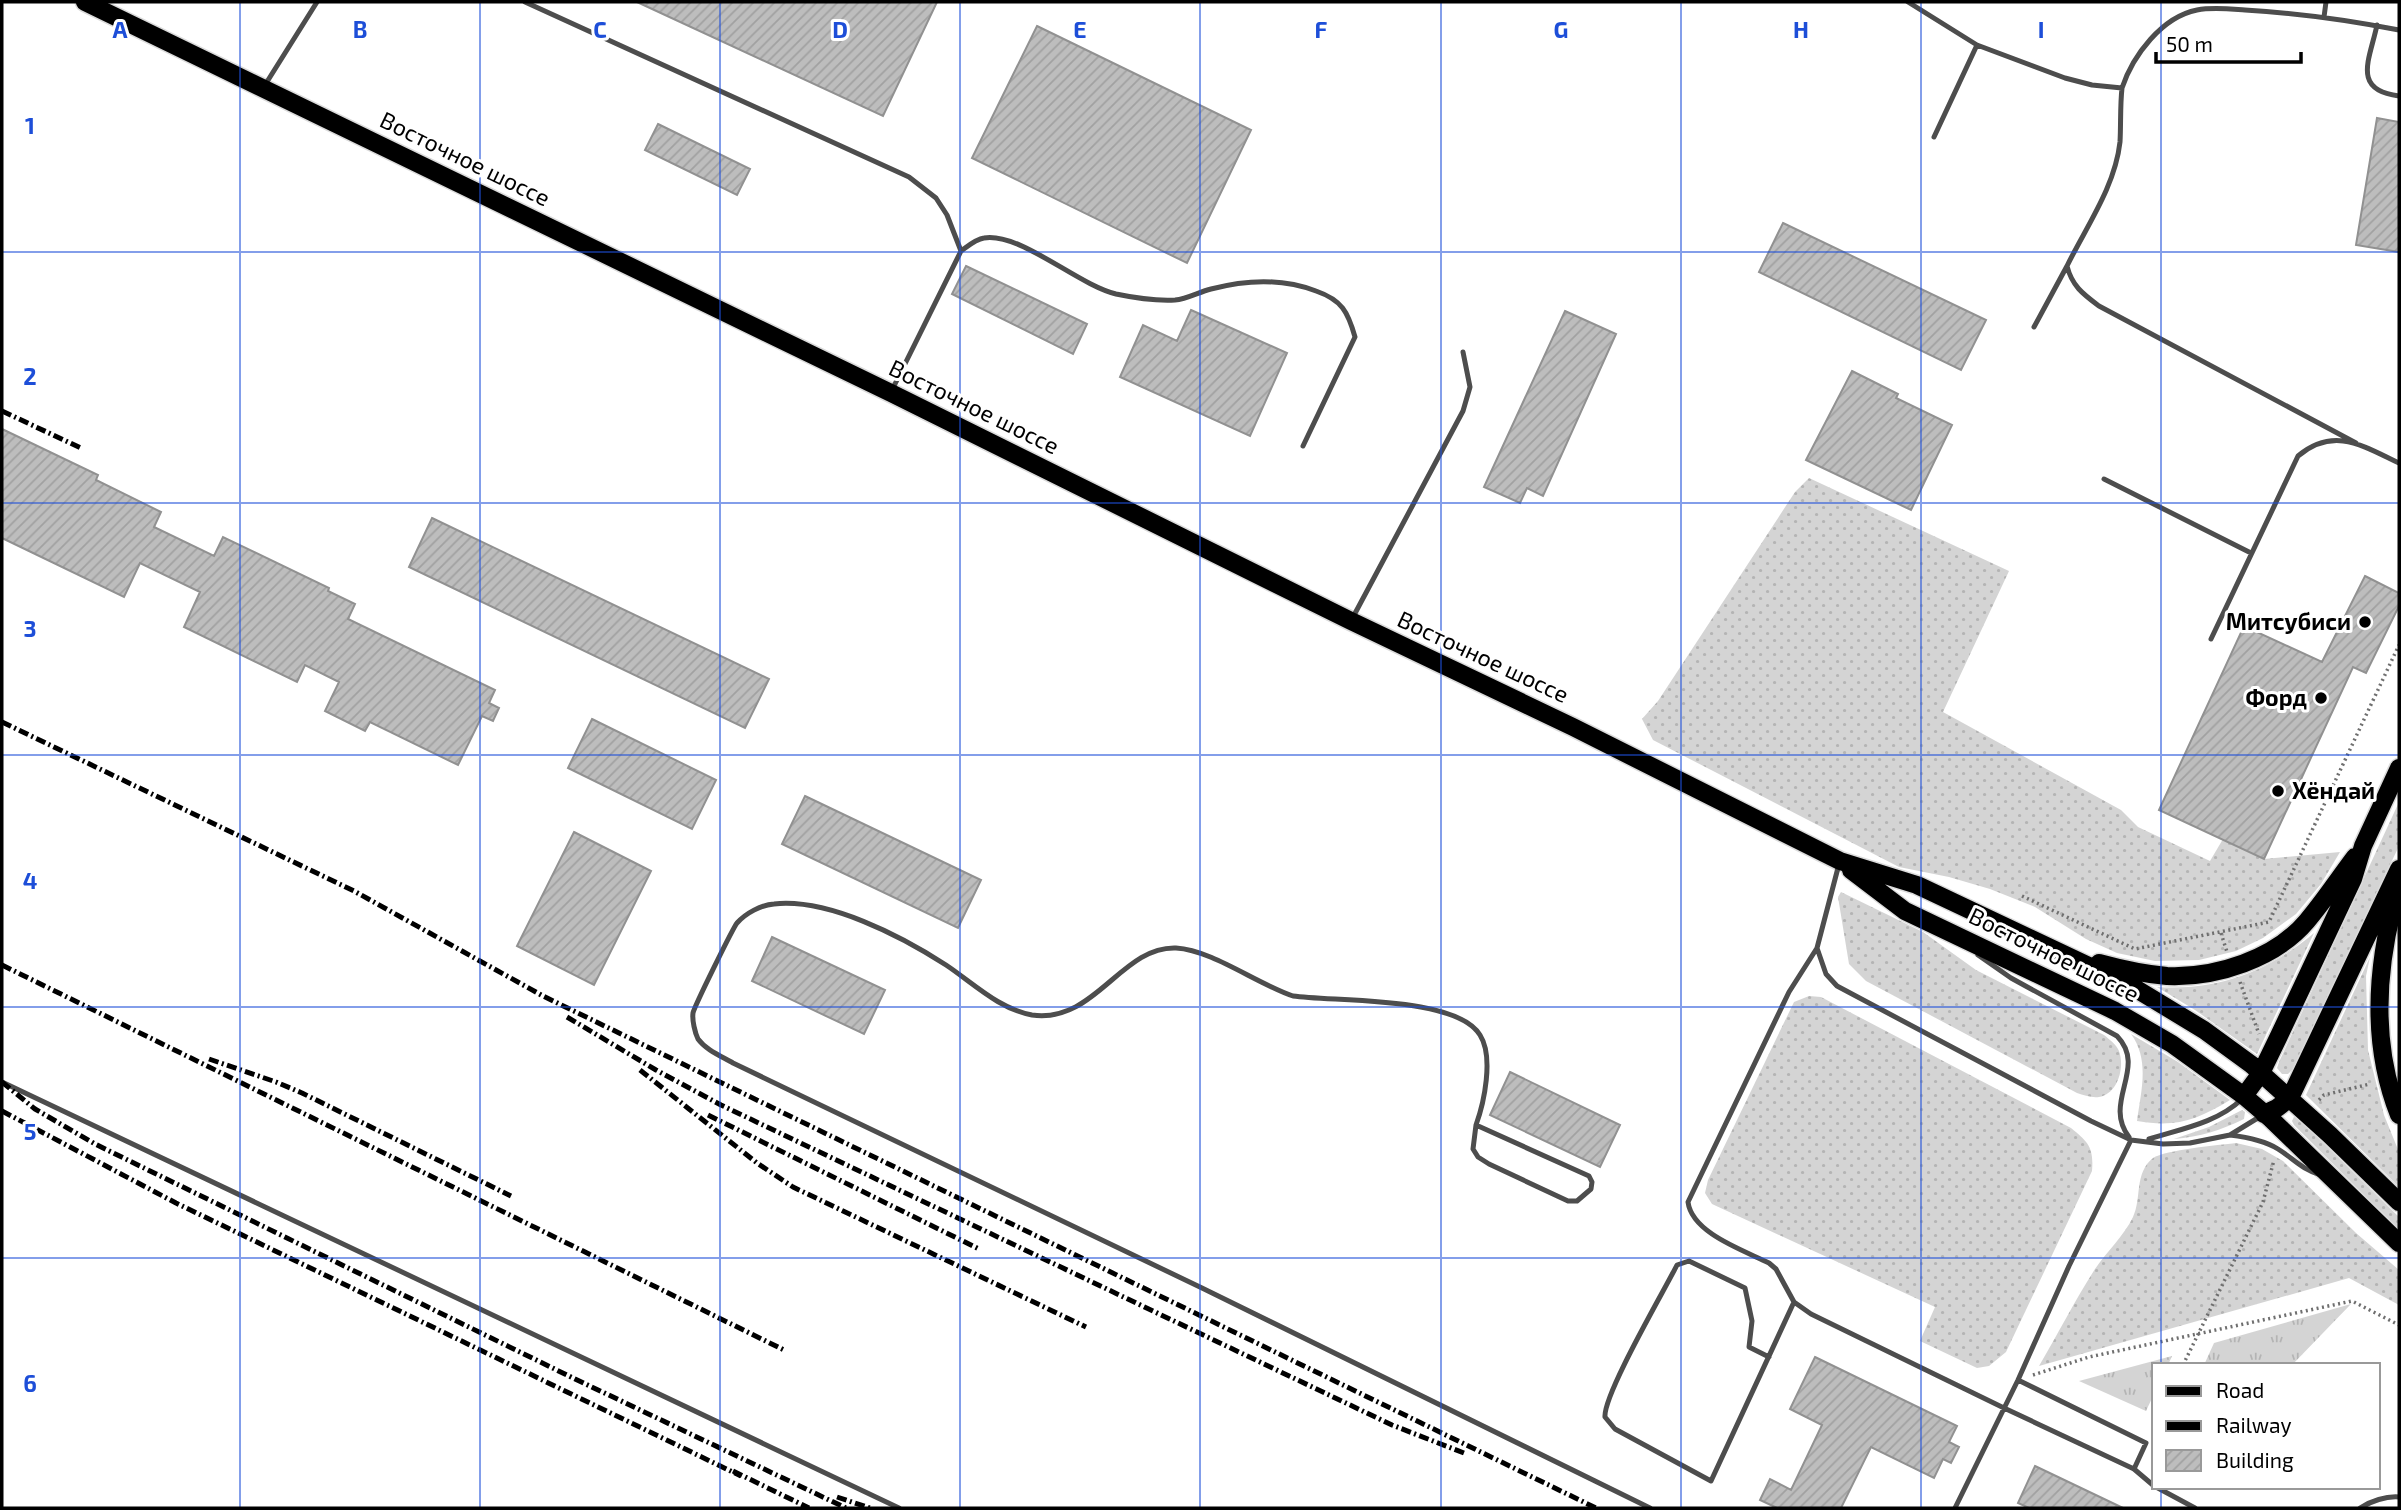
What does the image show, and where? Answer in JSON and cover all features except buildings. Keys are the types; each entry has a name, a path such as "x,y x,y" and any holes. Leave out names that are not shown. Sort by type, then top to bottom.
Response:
{"main road":[{"name":"Восточное шоссе","path":"85,2 891,393 1840,861 1917,885 2066,955"},
{"path":"2244,1096 2261,1073 2353,879 2363,846 2399,768"},
{"path":"2066,955 2169,976 2194,975 2252,960 2286,940 2307,922 2363,846"},
{"name":"Восточное шоссе","path":"1840,861 1905,911 2115,1011 2172,1044 2244,1096 2399,1243"},
{"path":"2264,1114 2290,1098 2399,869"},
{"path":"2399,885 2381,963 2378,990 2381,1046 2389,1089 2399,1115"},
{"path":"2066,955 2133,987 2204,1030 2290,1098 2399,1202"}],"lane":[{"path":"263,88 317,2"},
{"path":"525,2 909,177 936,198 947,215 961,251"},
{"path":"1909,2 1978,45 2065,78 2092,85 2122,88"},
{"path":"2324,17 2326,2"},
{"path":"2034,327 2108,187 2120,142 2122,88 2134,61 2151,38 2169,23 2196,10 2231,9 2324,17 2399,30"},
{"path":"2377,25 2367,73 2369,83 2378,91 2399,96"},
{"path":"1934,137 1978,45"},
{"path":"891,393 961,251 982,238 999,238 1114,293 1145,299 1177,300 1211,289 1251,281 1283,282 1317,290 1340,302 1350,320 1355,337 1303,446"},
{"path":"2067,266 2075,286 2099,306 2356,443 2399,463"},
{"path":"1351,621 1463,411 1470,387 1463,352"},
{"path":"2211,639 2298,456 2310,446 2322,441 2339,439 2356,443"},
{"path":"2104,478 2251,553"},
{"path":"1840,861 1817,948 1789,992 1688,1202 1689,1212 1712,1234 1769,1263 1776,1269 1794,1302 1811,1314 2134,1469 2152,1484"},
{"path":"1476,1125 1589,1176 1591,1189 1577,1201 1568,1201 1478,1157 1473,1149 1476,1125 1484,1098 1485,1054 1480,1035 1468,1025 1451,1015 1425,1006 1293,996 1192,950 1158,949 1138,960 1069,1011 1032,1014 1009,1007 946,965 906,942 870,926 813,906 771,904 753,911 736,924 693,1013 698,1038 711,1050 733,1063 1177,1276 1650,1508"},
{"path":"1935,924 2011,978 2117,1035 2126,1045 2128,1062 2119,1117 2121,1127 2131,1140"},
{"path":"1817,948 1826,974 1837,986 2131,1140 2190,1143 2230,1135 2264,1114"},
{"path":"2,1082 899,1508"},
{"path":"2146,1140 2205,1122 2223,1113 2244,1096"},
{"path":"2230,1135 2262,1142 2278,1149 2297,1165 2331,1178"},
{"path":"1955,1508 2131,1140"},
{"path":"1769,1357 1749,1347 1752,1321 1745,1288 1689,1261 1682,1262 1677,1265 1618,1379 1606,1405 1605,1416 1615,1429 1711,1481 1769,1357 1794,1302"},
{"path":"2018,1380 2146,1443 2134,1469"},
{"path":"2159,1489 2195,1508"},
{"path":"2360,1508 2392,1496 2399,1497"}],"path":[{"path":"2022,896 2135,949 2269,922 2399,645"},
{"path":"2221,932 2261,1039 2272,1050"},
{"path":"2301,1076 2324,1095"},
{"path":"2184,1363 2263,1202 2273,1161"},
{"path":"2018,1380 2089,1357 2352,1301 2399,1325"}],"green space":[{"path":"1809,478 2009,571 1943,712 2121,810 2138,827 2210,861 2223,839 2264,859 2340,852 2321,884 2296,914 2263,938 2236,951 2199,960 2155,961 2117,953 2086,939 2035,907 1990,889 1899,867 1653,740 1642,719 1658,701 1795,492"},
{"path":"2399,802 2399,846 2293,1069 2288,1074 2282,1074 2277,1068 2279,1062"},
{"path":"1841,892 1923,932 1976,970 2104,1035 2116,1046 2121,1057 2118,1079 2111,1091 2099,1097 2077,1093 1866,981 1849,964 1838,897"},
{"path":"2314,933 2257,1054 2157,987 2200,986 2241,976 2297,947"},
{"path":"2370,957 2366,976 2368,1050 2384,1115 2399,1152 2399,1187 2306,1095"},
{"path":"1809,996 1821,997 2071,1128 2089,1146 2092,1171 2006,1352 1989,1366 1977,1368 1920,1341 1935,1307 1712,1204 1705,1193 1708,1180 1794,1002"},
{"path":"2131,1034 2178,1062 2230,1100 2186,1121 2137,1121 2143,1076 2141,1054"},
{"path":"2242,1110 2245,1112 2244,1119 2219,1130 2174,1139 2209,1127"},
{"path":"2294,1117 2399,1217 2399,1230 2294,1125"},
{"path":"2236,1143 2262,1149 2283,1161 2356,1233 2399,1270 2399,1305 2349,1278 2039,1366 2095,1269 2133,1217 2141,1178 2147,1164 2159,1155"},
{"path":"2351,1304 2294,1363 2205,1363 2214,1343"},
{"path":"2172,1356 2169,1363 2152,1363 2152,1398 2146,1411 2079,1381"}],"railway":[{"path":"2,411 83,449"},
{"path":"2,722 354,891 543,996 1596,1508"},
{"path":"2,965 784,1350"},
{"path":"567,1017 721,1105 1392,1425 1464,1453"},
{"path":"209,1059 302,1093 511,1196"},
{"path":"640,1070 757,1163 793,1187 1086,1327"},
{"path":"2,1082 35,1109 95,1144 846,1508"},
{"path":"2,1111 176,1203 741,1476"},
{"path":"708,1115 979,1249"},
{"path":"733,1471 809,1508"},
{"path":"837,1497 870,1508"}],"place":[{"name":"Митсубиси","path":"2365,622"},
{"name":"Форд","path":"2321,698"},
{"name":"Хёндай","path":"2278,791"}]}
